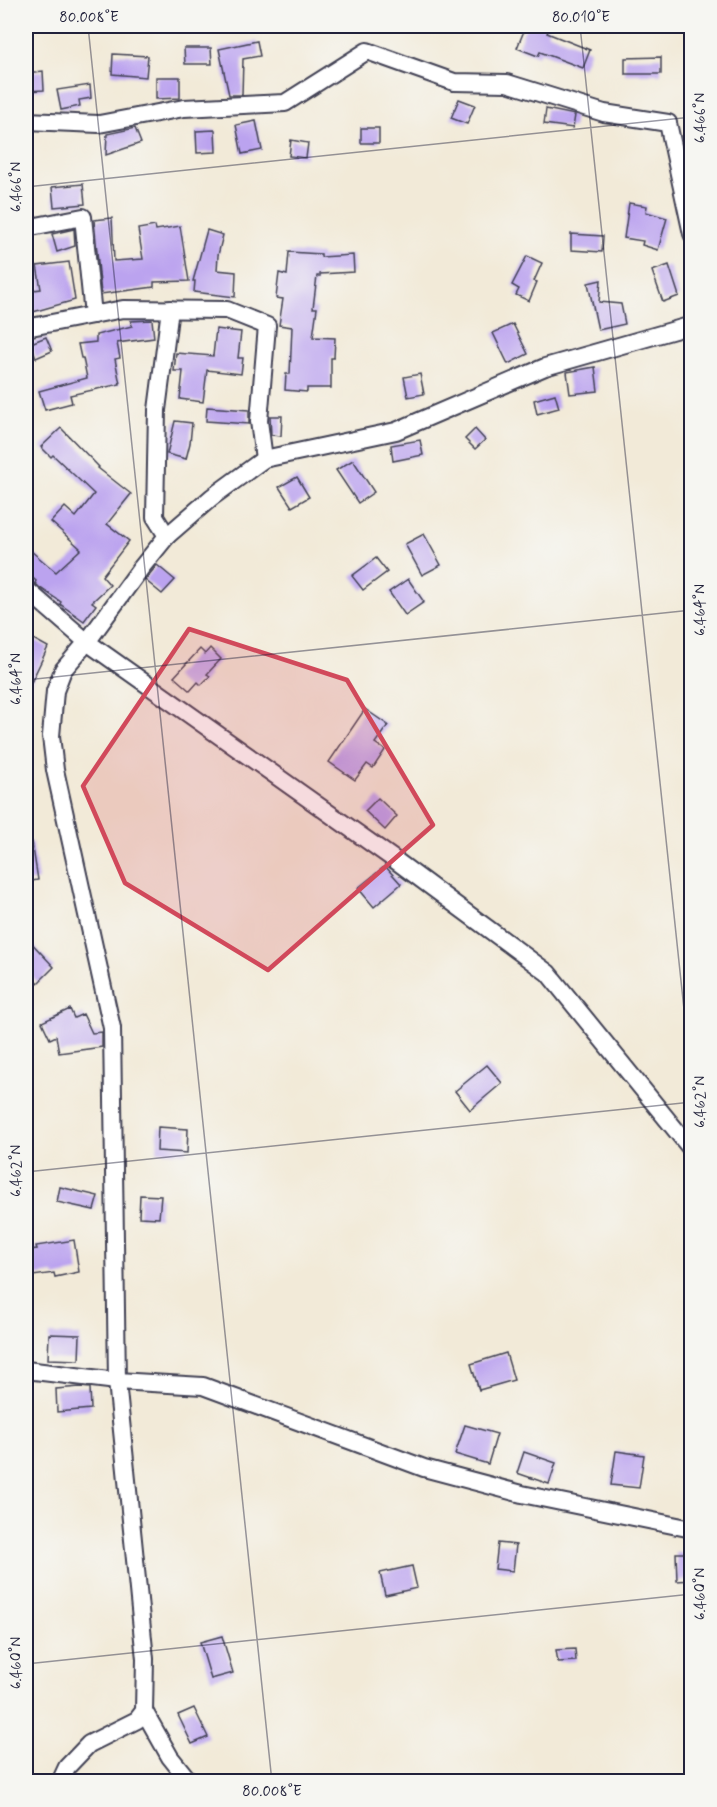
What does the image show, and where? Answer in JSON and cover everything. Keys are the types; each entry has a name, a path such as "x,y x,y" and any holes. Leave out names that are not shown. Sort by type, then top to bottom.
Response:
{"street":[{"path":"26,121 99,124 184,108 285,103 367,51 454,82 507,83 604,113 668,123 692,234"},
{"path":"26,228 83,217 93,315"},
{"path":"26,328 123,309 227,310 267,326 259,422 264,459"},
{"path":"167,537 155,517 157,410 170,309"},
{"path":"190,1782 170,1757 144,1711 145,1659 117,1381 112,1028 55,770 51,736 55,691 63,670 167,537 212,497 264,459 396,431 545,367 692,324"},
{"path":"26,589 87,642 395,860 548,973 692,1150"},
{"path":"26,1370 117,1381 203,1386 424,1468 522,1494 692,1529"},
{"path":"60,1782 67,1767 89,1744 137,1720 144,1711"}],"highlighted area":[{"path":"189,629 347,680 433,825 268,970 125,883 83,786"}],"building":[{"path":"526,26 540,26 549,29 547,33 590,50 583,68 540,52 538,56 517,48"},
{"path":"257,41 260,56 243,59 242,95 229,95 219,49"},
{"path":"184,48 211,48 212,64 185,64"},
{"path":"113,54 148,56 146,77 112,74"},
{"path":"661,57 661,74 625,74 625,58"},
{"path":"43,71 44,90 26,91 26,73"},
{"path":"156,77 180,77 180,98 156,99"},
{"path":"90,85 91,98 79,100 80,106 61,110 57,90"},
{"path":"459,99 475,105 467,124 451,118"},
{"path":"546,109 575,115 573,128 544,124"},
{"path":"256,121 262,150 242,154 236,125"},
{"path":"135,128 141,143 106,155 107,134"},
{"path":"361,128 379,128 379,143 361,143"},
{"path":"215,130 216,152 197,153 196,131"},
{"path":"291,140 308,143 306,158 289,156"},
{"path":"83,184 85,204 54,207 52,187"},
{"path":"629,203 647,206 646,212 667,218 658,250 642,245 643,241 624,238"},
{"path":"112,218 114,261 143,259 138,229 155,226 156,230 180,226 189,281 154,282 154,287 101,294 94,220"},
{"path":"74,229 75,246 57,252 52,234"},
{"path":"207,230 223,235 217,270 236,272 235,297 194,292 195,281 193,281"},
{"path":"571,234 603,236 602,252 571,250"},
{"path":"289,252 321,254 321,257 353,255 354,272 317,276 313,308 317,308 313,337 335,338 334,358 331,358 331,388 307,388 307,392 285,390 286,374 290,374 292,327 279,325 283,299 276,298 279,273 287,275"},
{"path":"527,256 542,263 529,301 516,295 519,289 512,285"},
{"path":"69,262 75,300 26,314 26,291 41,289 37,266"},
{"path":"669,265 679,296 663,302 652,271"},
{"path":"601,280 599,302 621,304 625,324 598,330 588,283"},
{"path":"152,320 154,338 117,343 120,358 115,359 120,384 70,395 72,403 45,410 39,391 87,378 78,344 96,342 96,335 132,326 131,321"},
{"path":"513,324 528,354 508,364 493,333"},
{"path":"216,329 241,332 238,358 243,358 241,374 207,370 203,402 180,399 183,371 174,371 176,353 213,356"},
{"path":"46,337 52,351 36,358 31,343"},
{"path":"595,367 598,391 570,394 567,372"},
{"path":"420,374 424,394 408,397 404,377"},
{"path":"555,394 559,408 537,414 534,400"},
{"path":"207,407 249,410 249,424 206,421"},
{"path":"270,416 282,416 281,436 271,435"},
{"path":"175,421 192,423 186,459 167,454"},
{"path":"61,428 98,468 131,494 107,524 129,541 102,576 110,585 92,602 96,605 84,621 39,587 26,572 26,557 31,551 56,572 81,549 51,522 65,507 76,517 94,494 53,455 51,457 41,447"},
{"path":"475,429 485,440 475,449 465,439"},
{"path":"420,440 423,455 393,461 391,445"},
{"path":"353,460 374,492 358,503 336,470"},
{"path":"297,477 309,497 292,507 279,487"},
{"path":"424,534 441,565 422,575 405,544"},
{"path":"376,558 387,572 363,590 352,576"},
{"path":"157,565 175,580 162,594 145,580"},
{"path":"408,579 424,602 405,615 389,592"},
{"path":"26,635 48,647 26,693"},
{"path":"210,648 221,659 207,674 210,676 201,685 198,682 190,691 174,677 200,649 205,654"},
{"path":"365,709 388,725 375,743 385,750 373,768 367,764 355,780 329,762"},
{"path":"378,798 397,816 385,830 365,811"},
{"path":"32,842 38,880 26,882 26,843"},
{"path":"385,866 401,884 374,907 358,888"},
{"path":"26,937 54,967 38,983 26,970"},
{"path":"70,1009 74,1018 83,1014 92,1033 102,1032 102,1047 59,1053 56,1036 50,1039 42,1022"},
{"path":"487,1065 502,1083 470,1110 455,1091"},
{"path":"158,1127 188,1129 187,1153 157,1151"},
{"path":"60,1187 98,1196 94,1210 57,1202"},
{"path":"140,1195 161,1196 159,1218 139,1217"},
{"path":"74,1240 79,1272 55,1277 54,1273 33,1276 29,1250 37,1249 36,1246"},
{"path":"49,1334 80,1335 79,1360 48,1359"},
{"path":"506,1353 514,1380 479,1390 471,1364"},
{"path":"90,1388 91,1409 57,1412 56,1389"},
{"path":"465,1425 497,1434 488,1464 455,1454"},
{"path":"616,1451 644,1455 639,1488 611,1485"},
{"path":"524,1452 556,1463 549,1484 517,1473"},
{"path":"498,1543 516,1545 513,1571 495,1569"},
{"path":"676,1553 692,1553 692,1580 677,1581"},
{"path":"412,1566 417,1588 385,1595 380,1573"},
{"path":"222,1636 233,1673 211,1679 200,1642"},
{"path":"575,1649 576,1661 558,1662 556,1650"},
{"path":"194,1708 208,1737 192,1744 178,1715"}]}
